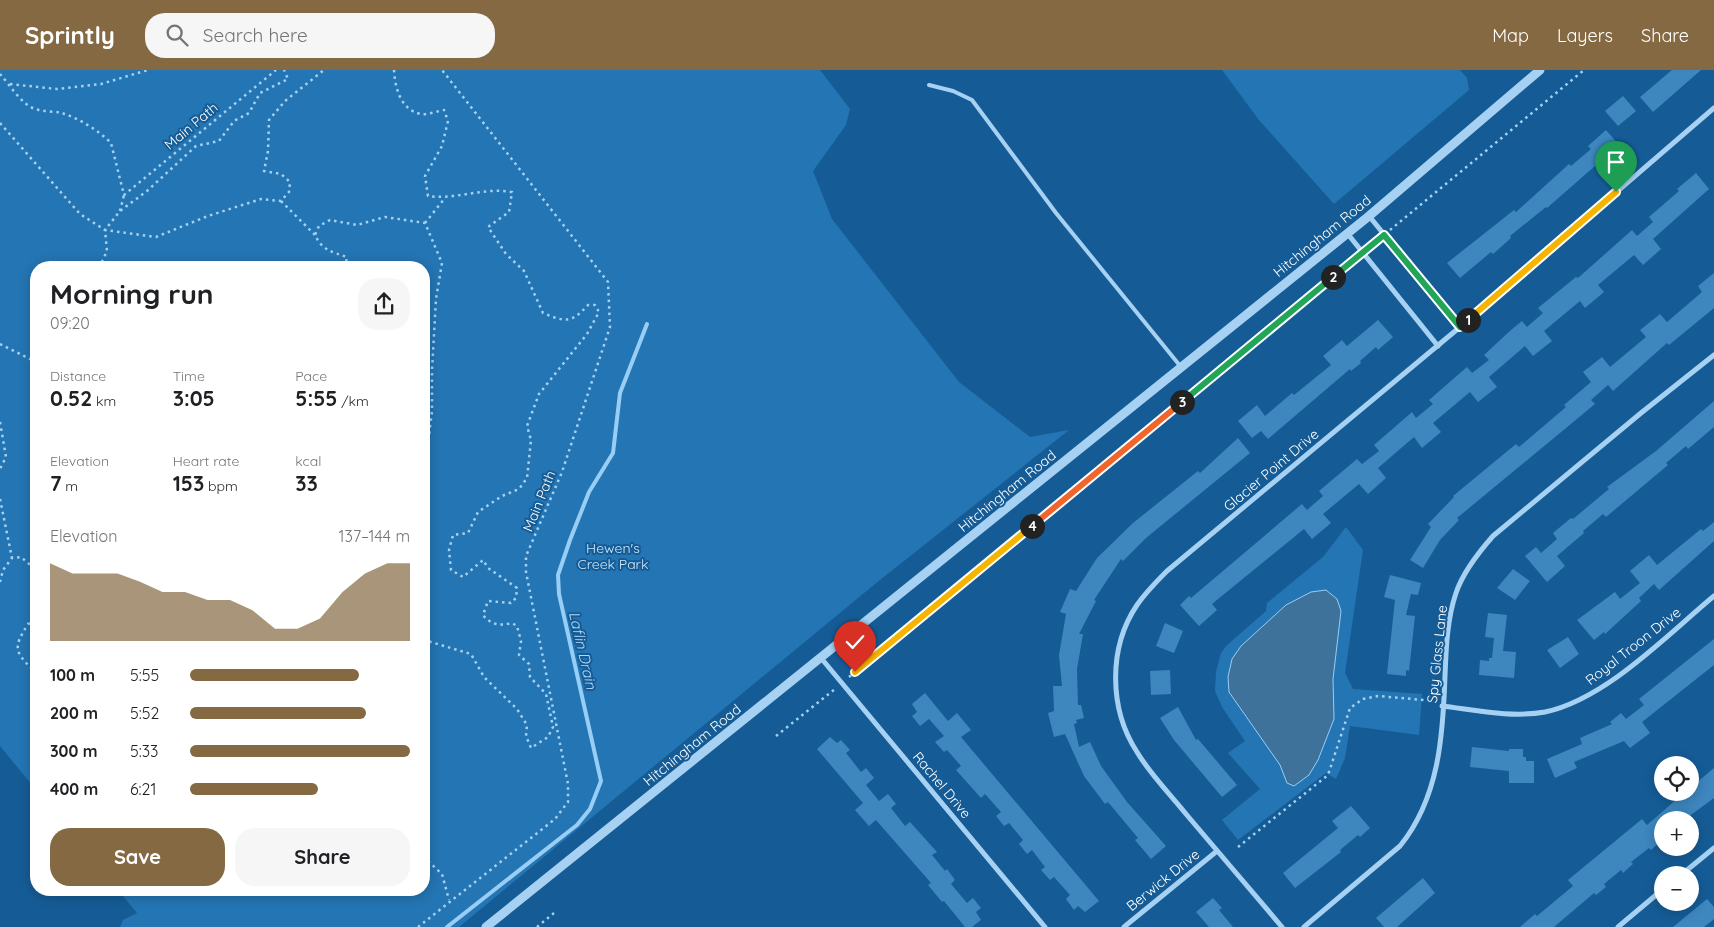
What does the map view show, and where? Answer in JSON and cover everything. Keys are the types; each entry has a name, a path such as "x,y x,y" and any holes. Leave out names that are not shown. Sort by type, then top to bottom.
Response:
{"street":[{"name":"Hitchingham Road","path":"486,927 1368,216 1540,70"},
{"name":"Glacier Point Drive","path":"1282,927 1137,753 1126,732 1119,711 1115,686 1116,665 1127,624 1148,590 1167,571 1438,346 1714,108"},
{"path":"1368,216 1460,327"},
{"path":"1347,233 1438,346"},
{"name":"Spy Glass Lane","path":"1304,927 1400,846 1413,831 1427,803 1437,765 1446,647 1455,595 1465,574 1481,550 1493,536 1640,413 1714,355"},
{"name":"Royal Troon Drive","path":"1442,706 1513,714 1545,712 1569,704 1593,693 1619,675 1714,596"},
{"name":"Rachel Drive","path":"821,658 1045,927"},
{"path":"1692,866 1714,848"},
{"name":"Berwick Drive","path":"1124,927 1217,851"},
{"path":"1618,927 1654,897"}],"lane":[{"path":"929,84 954,91 972,100 1056,213 1181,367"}],"path":[{"path":"8,84 57,88 101,84 148,70"},
{"path":"268,70 272,74"},
{"name":"Main Path","path":"124,196 276,70"},
{"path":"102,261 107,252 105,230 120,211 148,191 196,146 219,141 234,121 249,113 260,93 288,79 284,70"},
{"path":"281,201 289,192 290,182 281,174 264,171 268,150 269,120 285,101 324,70"},
{"path":"394,70 395,87 406,106 422,114 444,110 448,121 442,146 426,176 428,196 445,198 493,189 512,192 509,212 488,227 506,254 524,271 542,313 561,320 577,317 588,305 595,305 599,312 587,334 539,394 527,426 531,440 527,478 519,489 502,496 478,512 468,533 453,535 449,550 450,570 463,577 483,560 488,568 516,588 516,598 511,603 488,602 483,615 488,621 501,626 512,623 517,626 521,641 519,655 529,664 530,677 546,694 553,727 548,737 531,748 526,736 527,725 516,710 484,677 471,654 430,642"},
{"name":"Main Path","path":"418,927 555,819 568,802 568,784 526,572 526,556 562,472 610,328 608,282 442,70"},
{"path":"776,736 1584,70"},
{"path":"0,74 25,103 36,109 61,113 81,121 106,137 111,143 124,196 120,211"},
{"path":"0,123 80,214 105,230 156,237 208,216 261,199 281,201 315,235 319,244 326,250 347,257 346,261"},
{"path":"424,223 445,198"},
{"path":"315,235 319,226 330,220 357,224 385,217 424,223"},
{"path":"424,223 442,263 436,299 430,425"},
{"path":"0,344 30,359"},
{"path":"0,422 6,457 0,469"},
{"path":"0,499 12,558"},
{"path":"0,582 3,570 12,558 22,557 30,564"},
{"path":"30,623 17,641 20,657 30,666"},
{"path":"1238,847 1328,775 1350,708 1363,699 1378,696 1424,700"},
{"path":"430,863 442,874 450,900"},
{"path":"537,927 554,913"}],"green space":[{"name":"Hewen's Creek Park","path":"0,70 820,70 850,109 846,125 813,171 832,219 959,382 1030,437 1069,430 875,584 459,927 120,927 123,920 137,913 123,896 430,896 430,261 30,261 30,783 0,746"},
{"path":"1222,70 1460,70 1467,78 1469,90 1334,204 1259,120"},
{"path":"1346,527 1363,550 1345,673 1353,689 1422,694 1419,735 1350,726 1345,758 1336,779 1326,773 1238,840 1222,820 1260,789 1228,753 1245,741 1222,707 1215,691 1216,672 1221,653 1226,646 1266,611 1267,603 1323,557"}],"shaded area":[{"path":"1326,590 1337,599 1341,611 1333,679 1334,719 1318,760 1309,775 1294,786 1287,783 1280,765 1229,692 1228,677 1232,659 1241,646 1286,605 1311,592"}],"building":[{"path":"1672,70 1701,70 1653,112 1640,97"},
{"path":"1623,96 1636,111 1618,126 1605,111"},
{"path":"1606,130 1619,145 1547,208 1510,236 1511,238 1493,254 1491,252 1460,278 1447,263 1514,210 1516,212 1569,164 1571,166 1591,149 1588,146"},
{"path":"1696,173 1709,189 1653,239 1661,249 1643,265 1634,255 1598,285 1604,292 1585,308 1580,301 1544,331 1552,341 1533,356 1525,346 1489,377 1497,387 1478,402 1470,392 1433,423 1441,432 1422,448 1414,437 1378,468 1386,478 1368,494 1359,484 1323,514 1331,523 1312,539 1304,529 1212,604 1217,610 1199,626 1180,605 1189,596 1191,598 1302,504 1307,510 1323,496 1319,491 1357,459 1362,464 1379,451 1374,445 1412,412 1416,418 1433,404 1429,400 1467,367 1472,373 1489,360 1484,355 1511,330 1522,321 1527,327 1543,313 1538,308 1576,277 1578,278 1632,230 1637,236 1653,222 1649,217 1679,191 1677,189"},
{"path":"1714,273 1714,308 1669,345 1667,343 1613,391 1608,385 1591,400 1595,404 1457,518 1459,520 1440,540 1423,568 1410,560 1431,527 1428,524 1453,496 1516,444 1519,447 1566,407 1564,405 1591,382 1583,372 1602,357 1610,367 1646,337 1640,330 1660,314 1667,322 1702,292 1698,286"},
{"path":"1378,320 1393,337 1378,350 1376,347 1360,361 1361,363 1351,371 1350,369 1268,439 1261,431 1252,438 1238,421 1257,405 1265,416 1292,393 1294,395 1331,365 1323,356 1342,340 1347,346"},
{"path":"1714,401 1714,427 1688,449 1686,446 1666,463 1668,465 1606,517 1603,514 1583,531 1584,533 1557,556 1565,566 1547,582 1525,556 1536,547 1541,553 1557,539 1553,533 1609,489 1607,487 1656,451"},
{"path":"1238,438 1250,453 1146,538 1123,561 1121,559 1094,600 1096,601 1079,634 1083,634 1077,669 1078,705 1081,705 1084,718 1076,720 1077,723 1074,724 1079,747 1090,742 1101,766 1127,802 1166,846 1151,859 1135,840 1138,838 1108,802 1105,804 1084,776 1065,734 1054,737 1048,713 1054,711 1053,686 1062,686 1059,655 1066,614 1060,612 1070,589 1076,591 1097,558 1133,523 1198,471 1200,473"},
{"path":"1714,522 1714,541 1659,590 1654,584 1639,598 1641,601 1605,634 1604,632 1594,640 1577,620 1615,592 1620,599 1640,583 1630,571 1649,555 1657,565 1701,529 1703,531"},
{"path":"1513,569 1530,581 1515,600 1497,588"},
{"path":"1390,575 1421,583 1418,595 1411,594 1406,615 1415,616 1409,671 1406,670 1406,676 1387,674 1395,600 1384,597"},
{"path":"1488,613 1507,615 1503,651 1516,652 1514,678 1479,675 1480,660 1489,661 1489,658 1492,658 1494,638 1485,637"},
{"path":"1165,623 1183,631 1174,653 1156,646"},
{"path":"1568,637 1579,654 1560,668 1547,650"},
{"path":"1714,639 1714,665 1642,722 1650,733 1630,748 1624,741 1574,762 1577,768 1555,778 1547,759 1582,744 1580,738 1612,724 1610,722 1621,713 1626,719 1644,705 1639,699"},
{"path":"1170,670 1171,694 1151,695 1150,671"},
{"path":"925,693 948,721 957,713 971,730 961,737 1099,901 1085,912 1078,906 1074,910 1066,899 1070,895 1054,877 1050,880 1041,870 1045,867 1032,850 1027,854 1019,844 1023,840 1009,823 1004,826 996,816 1001,812 985,794 981,798 956,770 961,766 947,750 944,752 935,742 944,736 929,719 920,726 912,716 917,712 912,704"},
{"path":"1178,707 1196,740 1198,739 1237,785 1222,797 1174,740 1160,718"},
{"path":"830,737 837,743 841,740 850,750 846,753 861,772 866,768 874,778 866,785 879,801 888,794 896,804 891,808 905,826 910,822 937,852 932,855 945,871 947,869 955,880 951,884 967,903 973,898 981,908 976,912 981,920 972,927 965,927 928,885 931,883 876,820 869,826 855,810 863,803 817,749"},
{"path":"1472,747 1509,751 1509,749 1523,749 1523,757 1526,757 1526,761 1534,761 1534,783 1509,783 1509,771 1470,767"},
{"path":"1714,768 1714,798 1696,811 1663,811 1675,801 1699,801 1699,780"},
{"path":"1351,806 1370,828 1360,837 1358,835 1340,850 1341,852 1295,888 1283,873 1338,828 1332,821"},
{"path":"1642,819 1647,825 1654,819 1654,847 1651,850 1649,848 1631,862 1633,864 1623,873 1621,870 1604,884 1606,887 1596,895 1594,893 1554,927 1520,927 1535,914 1537,916 1573,886 1568,880"},
{"path":"1423,878 1435,893 1397,927 1384,927 1376,918"},
{"path":"1213,898 1222,908 1219,910 1233,927 1209,927 1196,912"},
{"path":"1707,899 1714,907 1714,919 1704,927 1673,927 1692,911 1699,911 1699,906"}],"waterway":[{"name":"Laflin Drain","path":"447,927 577,825 590,809 601,781 559,594 558,575 589,492 613,453 620,393 647,324"}],"route":[{"path":"855,672 1384,235 1460,327 1616,192"}]}
